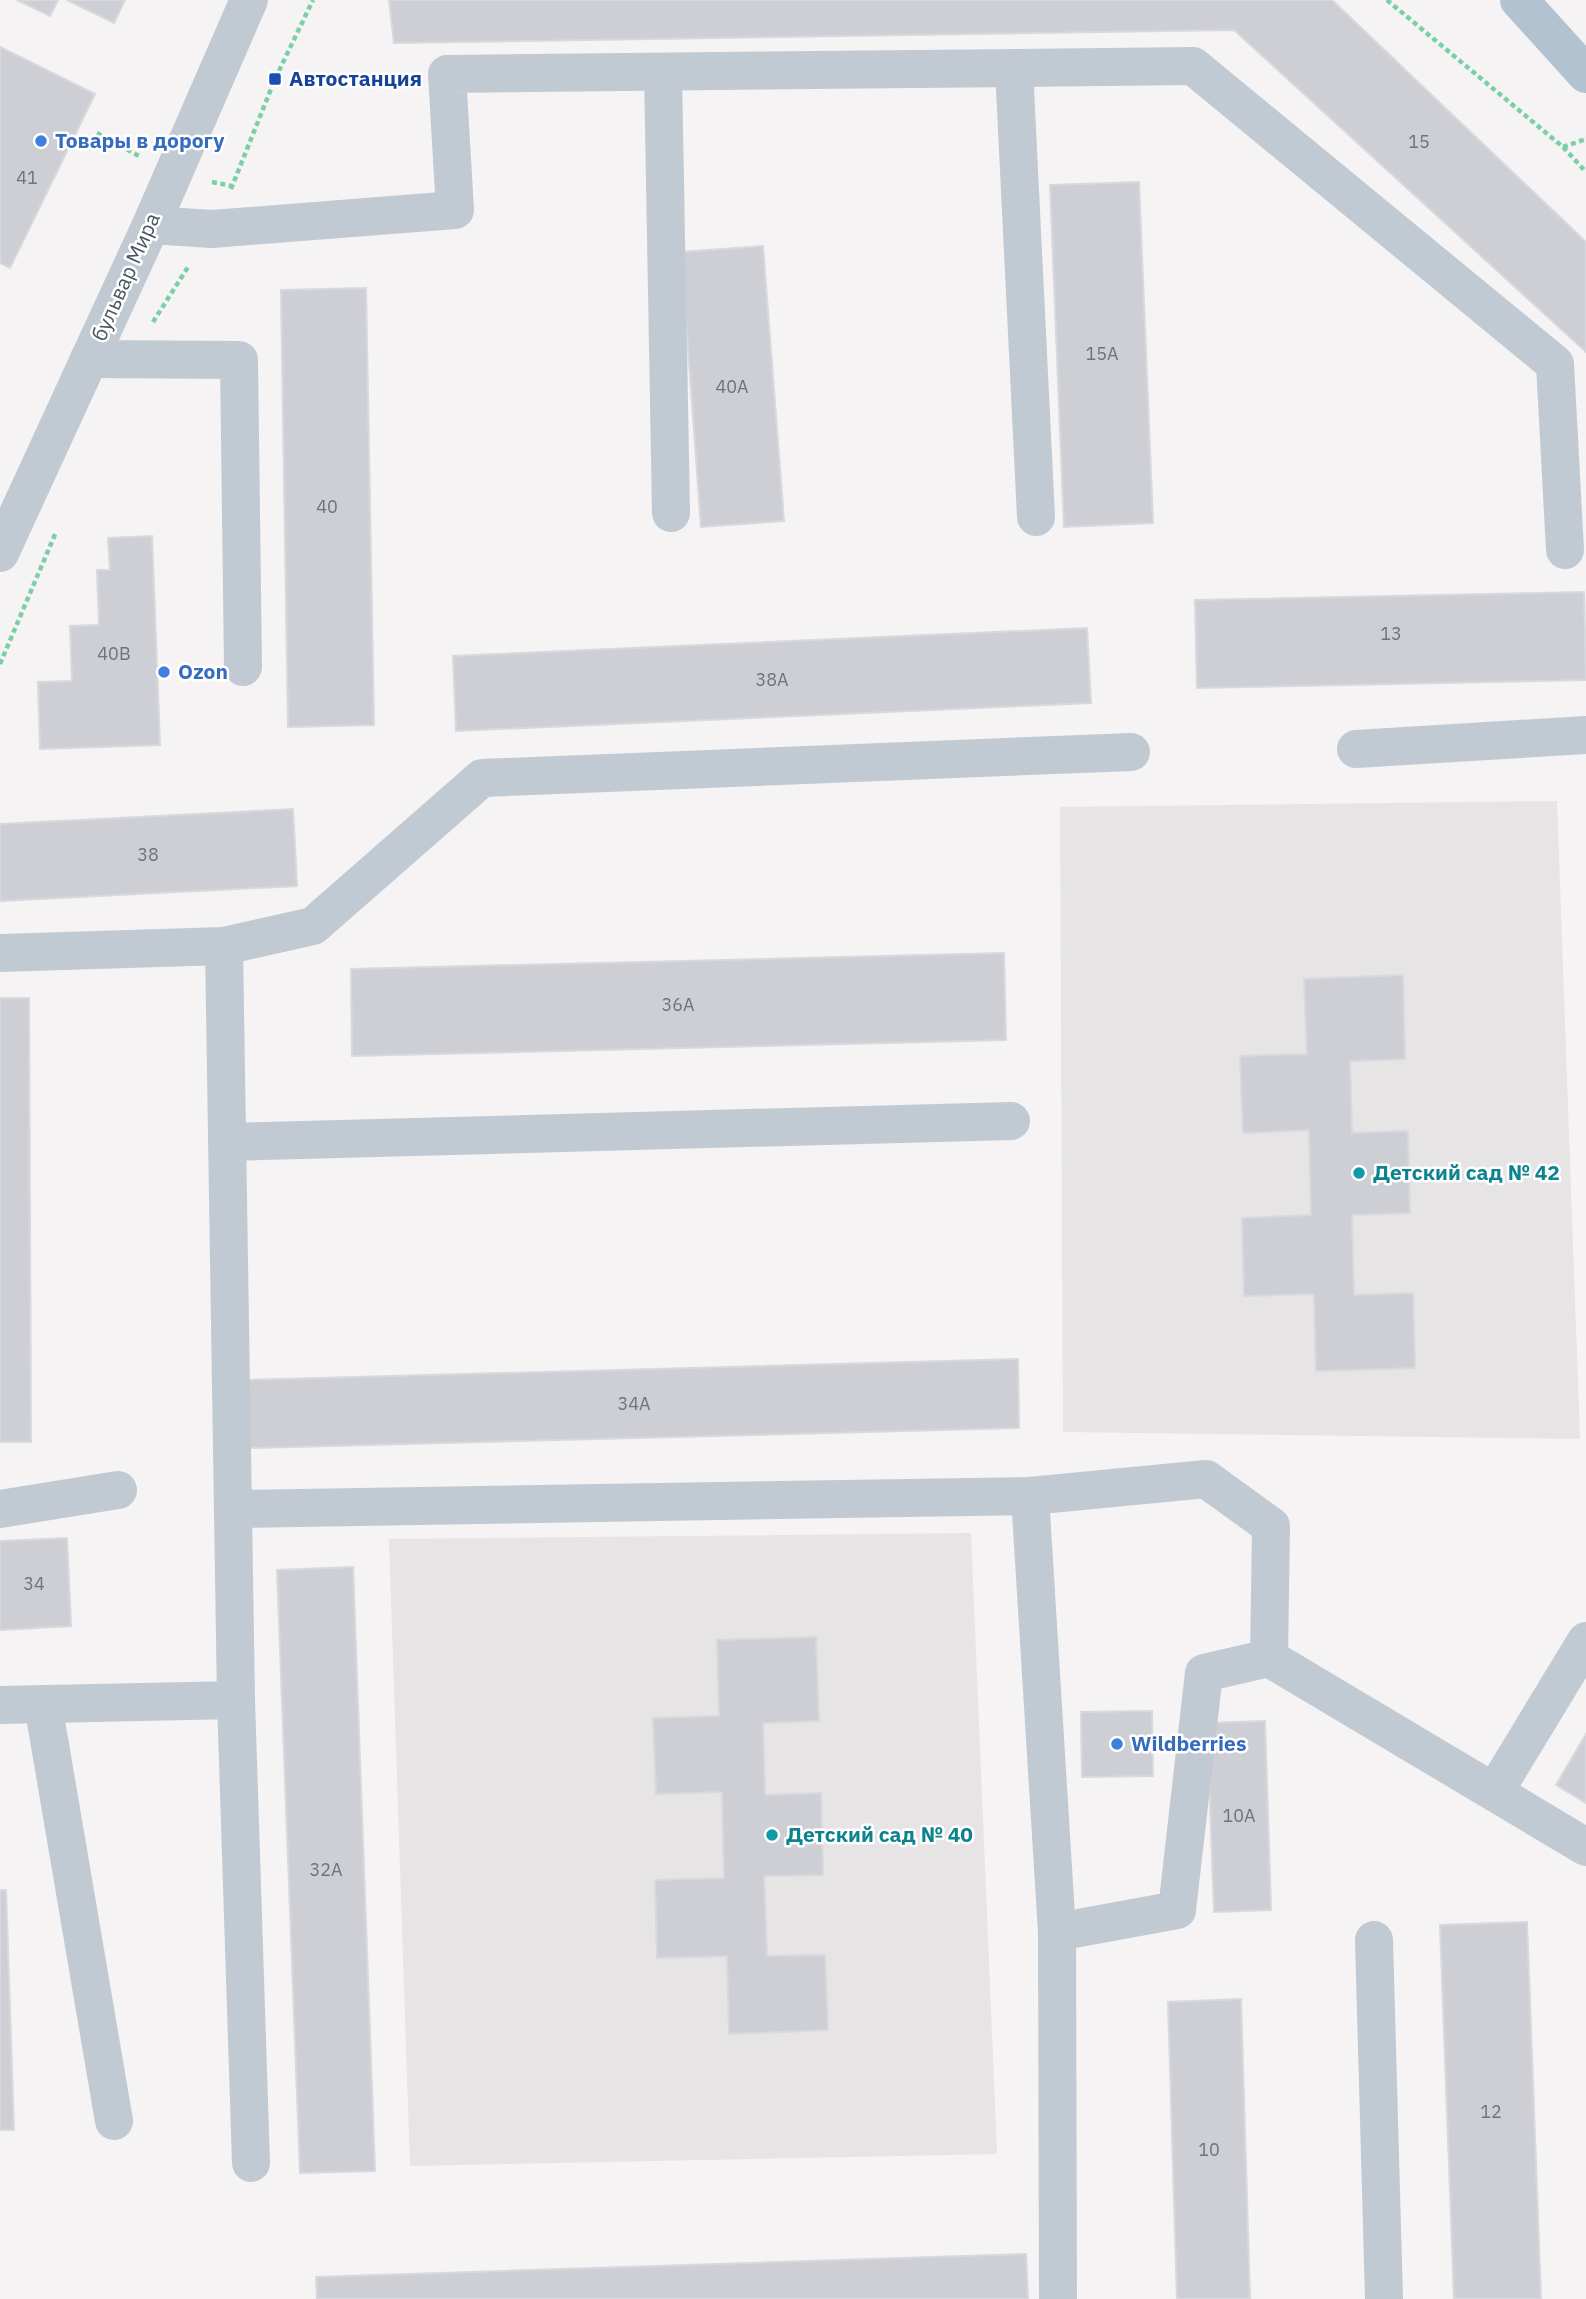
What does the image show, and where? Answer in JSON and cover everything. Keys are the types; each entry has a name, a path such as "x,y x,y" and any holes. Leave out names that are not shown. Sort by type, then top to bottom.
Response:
{"main road":[{"path":"1519,0 1586,74"}],"street":[{"name":"бульвар Мира","path":"0,553 151,225 249,0"},
{"path":"151,225 212,229 455,210 447,74 1193,66 1555,364 1565,550"},
{"path":"1014,68 1036,517"},
{"path":"663,72 671,513"},
{"path":"89,359 239,360 243,667"},
{"path":"1356,749 1586,734"},
{"path":"0,953 224,946 313,926 482,778 1131,752"},
{"path":"224,946 236,1700 251,2163"},
{"path":"227,1142 1011,1121"},
{"path":"233,1509 1030,1496 1206,1479 1271,1526 1269,1658"},
{"path":"0,1508 118,1490"},
{"path":"1030,1496 1057,1932 1058,2299"},
{"path":"1495,1791 1586,1641"},
{"path":"1057,1932 1177,1910 1204,1673 1269,1658 1586,1847"},
{"path":"0,1705 236,1700"},
{"path":"43,1704 114,2121"},
{"path":"1374,1940 1384,2299"}],"path":[{"path":"232,186 275,79 313,0"},
{"path":"1387,0 1563,147 1586,172"},
{"path":"1563,147 1586,139"},
{"path":"129,360 212,229"}],"shaded area":[{"path":"1557,801 1580,1439 1063,1432 1060,807"},
{"path":"971,1533 997,2154 410,2166 389,1539"}],"building":[{"path":"17,0 58,0 50,16"},
{"path":"67,0 125,0 114,23"},
{"path":"389,0 1332,0 1586,242 1586,352 1234,30 394,43"},
{"path":"0,47 95,94 10,268 0,263"},
{"path":"1139,182 1153,523 1064,527 1050,185"},
{"path":"763,246 784,521 701,527 681,252"},
{"path":"366,288 374,725 288,727 281,290"},
{"path":"152,536 160,745 40,749 38,682 72,681 70,626 99,625 97,570 110,570 108,538"},
{"path":"1584,592 1586,680 1197,688 1195,600"},
{"path":"1087,628 1091,703 456,731 453,656"},
{"path":"293,809 297,886 0,901 0,824"},
{"path":"1004,953 1006,1040 352,1056 351,969"},
{"name":"Детский сад № 42","path":"1403,975 1405,1059 1350,1061 1352,1133 1408,1131 1410,1213 1352,1215 1354,1295 1413,1293 1415,1368 1316,1371 1314,1294 1244,1296 1242,1218 1311,1215 1309,1130 1243,1133 1240,1056 1307,1054 1304,979"},
{"path":"0,998 29,998 31,1442 0,1442"},
{"path":"1018,1359 1019,1428 250,1448 249,1380"},
{"path":"67,1538 71,1626 0,1630 0,1541"},
{"path":"353,1567 375,2171 300,2173 277,1570"},
{"name":"Детский сад № 40","path":"816,1637 819,1721 763,1723 765,1795 821,1793 823,1875 764,1876 767,1956 825,1955 828,2030 729,2034 727,1956 657,1958 655,1880 724,1878 722,1792 656,1794 653,1718 719,1716 717,1640"},
{"name":"Wildberries","path":"1152,1711 1153,1776 1082,1777 1081,1712"},
{"path":"1265,1721 1271,1910 1214,1912 1207,1723"},
{"path":"1586,1734 1586,1803 1556,1785"},
{"path":"0,1890 6,1890 14,2130 0,2130"},
{"path":"1527,1922 1541,2299 1454,2299 1440,1925"},
{"path":"1241,1999 1250,2299 1177,2299 1168,2002"},
{"path":"1026,2254 1028,2299 317,2299 316,2277"}],"place":[{"name":"Автостанция","path":"275,79"},
{"name":"Товары в дорогу","path":"41,141"},
{"name":"Ozon","path":"164,672"},
{"name":"Детский сад № 42","path":"1359,1173"},
{"name":"Wildberries","path":"1117,1744"},
{"name":"Детский сад № 40","path":"772,1835"}]}
